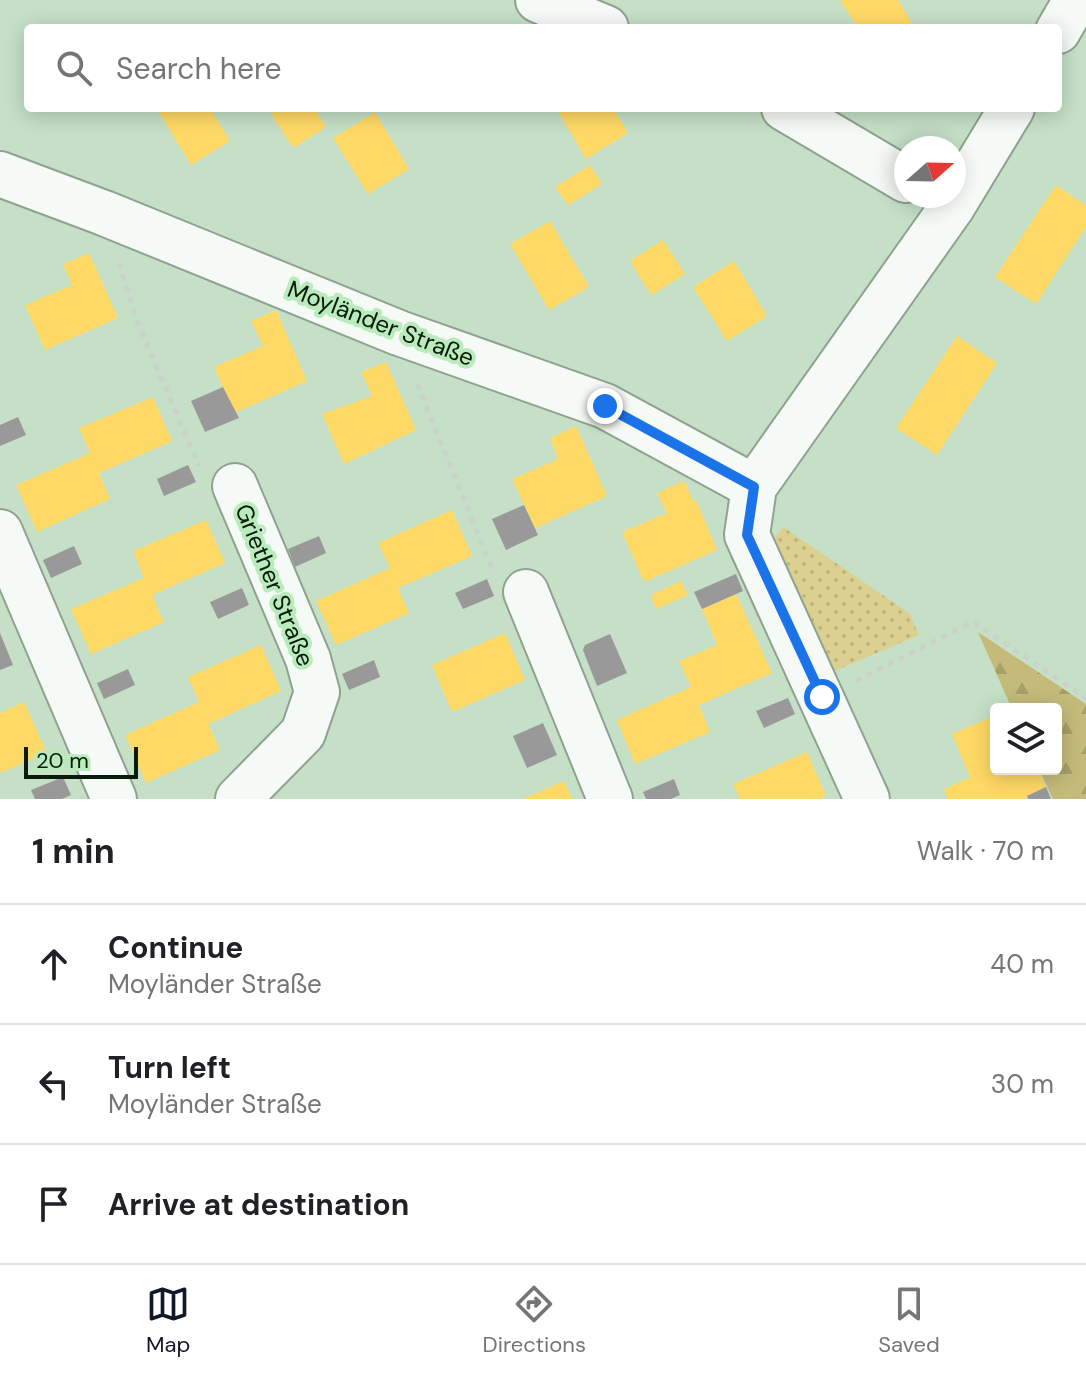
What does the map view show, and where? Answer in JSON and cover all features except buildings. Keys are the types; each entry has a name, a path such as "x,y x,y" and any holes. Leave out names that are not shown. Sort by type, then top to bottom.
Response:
{"street":[{"path":"538,0 596,24"},
{"path":"1062,24 1076,0"},
{"path":"791,112 894,173"},
{"path":"966,170 1009,112"},
{"name":"Moyländer Straße","path":"0,174 399,333 605,406 754,487"},
{"path":"867,799 747,535 754,487 938,208"},
{"name":"Griether Straße","path":"235,486 308,659 317,692 303,733 238,799"},
{"path":"0,532 114,799"},
{"path":"526,592 610,799"}],"path":[{"path":"104,213 137,321 201,471 235,486"},
{"path":"399,333 418,389 497,580 526,592"},
{"path":"822,697 973,622 1086,698"}],"shaded area":[{"path":"783,527 909,613 919,635 825,675 769,546"}],"green space":[{"path":"978,632 1086,704 1086,799 1053,799 1042,775 1062,775 1062,703 1009,703"}],"route":[{"path":"605,406 754,487 747,535 822,697"}]}
